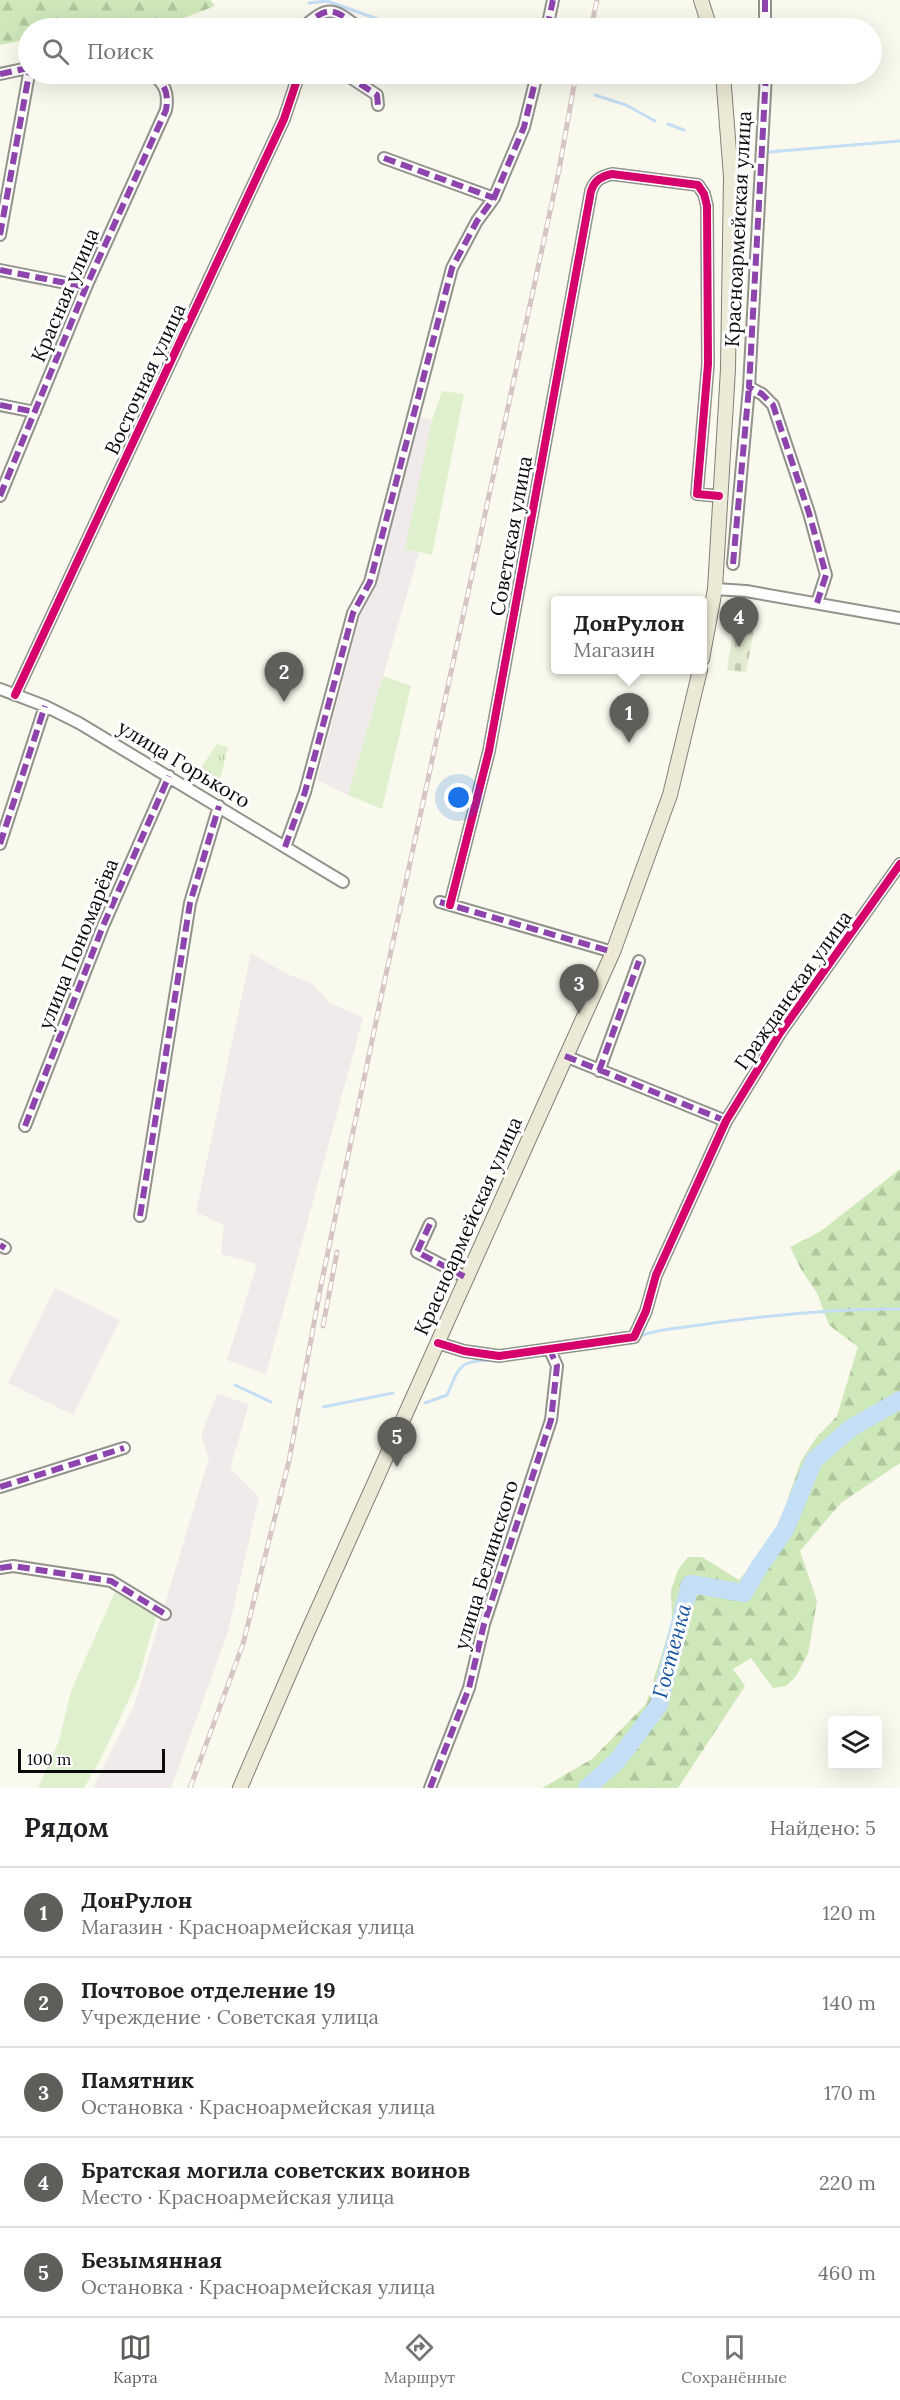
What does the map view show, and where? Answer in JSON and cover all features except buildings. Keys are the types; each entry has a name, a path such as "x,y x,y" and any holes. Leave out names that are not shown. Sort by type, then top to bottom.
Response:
{"main road":[{"path":"701,0 707,18"},
{"path":"708,0 712,18"},
{"name":"Красноармейская улица","path":"707,632 715,589 728,369 731,177 722,84"},
{"name":"Красноармейская улица","path":"240,1788 304,1640 613,952 670,795 699,674"}],"street":[{"path":"549,18 553,0"},
{"path":"765,0 765,18"},
{"path":"314,18 321,12 333,12 342,18"},
{"path":"0,74 18,70"},
{"path":"0,235 27,84"},
{"name":"Красная улица","path":"0,496 86,287 166,110 168,99 164,84"},
{"name":"Восточная улица","path":"15,695 284,119 296,84"},
{"path":"360,84 377,95 378,105"},
{"path":"285,848 304,792 353,613 370,582 452,268 477,221 494,198 525,127 535,84"},
{"name":"Красноармейская улица","path":"733,564 749,387 765,84"},
{"path":"384,158 494,198"},
{"name":"Красноармейская улица","path":"602,176 612,174 698,185 704,194 707,206 708,364 697,494 719,496"},
{"name":"Советская улица","path":"602,176 594,182 591,191 489,751 445,903 613,952"},
{"path":"0,270 86,287"},
{"path":"749,387 762,394 773,405 809,513 826,575 817,603"},
{"path":"0,405 35,412"},
{"path":"715,589 817,603 900,618"},
{"name":"улица Горького","path":"0,689 45,706 79,723 343,882"},
{"path":"0,844 6,811 45,706"},
{"name":"улица Пономарёва","path":"25,1126 103,926 169,776"},
{"path":"140,1216 190,903 219,806"},
{"name":"Гражданская улица","path":"550,1350 634,1337 646,1311 658,1269 726,1121 780,1033 900,864"},
{"path":"599,1071 639,961"},
{"path":"566,1056 726,1121"},
{"path":"430,1224 417,1252 467,1278"},
{"path":"438,1343 464,1351 499,1356 550,1350"},
{"name":"улица Белинского","path":"430,1788 469,1688 484,1624 551,1420 557,1366 550,1350"},
{"path":"0,1486 124,1448"},
{"path":"0,1568 13,1566 111,1581 165,1614"}],"shaded area":[{"path":"417,416 432,420 406,549 419,553 348,795 317,780 362,608 372,592"},
{"path":"251,953 287,974 313,984 330,1003 363,1018 266,1374 227,1360 257,1264 221,1254 224,1225 196,1212"},
{"path":"55,1288 120,1320 73,1415 8,1383"},
{"path":"217,1394 249,1404 230,1468 259,1497 228,1632 171,1788 93,1788 134,1706 209,1458 201,1436"}],"green space":[{"path":"0,0 210,0 215,6 184,18 18,18 18,41 0,45"},
{"path":"442,391 464,394 432,555 405,549 432,420"},
{"path":"736,614 756,618 746,673 727,670"},
{"path":"383,676 411,686 382,809 348,795"},
{"path":"217,744 228,747 219,784 198,772"},
{"path":"900,1169 900,1463 841,1503 800,1551 817,1601 808,1654 796,1676 786,1686 773,1688 751,1658 733,1669 745,1686 678,1788 542,1788 592,1759 646,1704 672,1621 671,1590 678,1570 688,1557 702,1557 739,1580 777,1535 784,1520 789,1495 801,1461 816,1438 837,1416 858,1347 829,1325 817,1293 790,1247 821,1231"},
{"path":"115,1592 157,1614 138,1680 84,1788 38,1788 59,1741 71,1691"}],"waterway":[{"path":"309,3 327,1 375,18"},
{"path":"595,95 626,105 655,121"},
{"path":"668,124 684,130"},
{"path":"769,152 900,141"},
{"path":"638,1337 672,1329 779,1315 900,1309"},
{"path":"425,1403 447,1395 458,1371 466,1364 492,1360"},
{"path":"235,1385 271,1402"},
{"path":"323,1407 393,1393"},
{"name":"Гостенка","path":"587,1788 617,1761 659,1705 690,1584 744,1593 785,1530 814,1460 851,1428 900,1400"}],"railway":[{"path":"593,18 597,0"},
{"path":"190,1788 243,1644 289,1461 320,1290 559,170 574,84"},
{"path":"323,1326 337,1252"}],"marked path":[{"path":"549,18 553,0"},
{"path":"765,0 765,18"},
{"path":"315,18 330,12 345,18"},
{"path":"0,74 18,70"},
{"path":"0,235 27,84"},
{"path":"0,496 86,287 166,110 167,99 162,84"},
{"path":"360,84 377,95 378,105"},
{"path":"285,847 305,792 353,613 370,582 452,268 477,221 494,198 524,127 535,84"},
{"path":"765,84 749,387 762,394 773,405 809,513 826,575 817,603"},
{"path":"384,158 494,198"},
{"path":"0,270 86,287"},
{"path":"733,564 749,387"},
{"path":"0,405 35,412"},
{"path":"0,844 45,706"},
{"path":"25,1126 103,926 169,776"},
{"path":"140,1216 190,903 219,806"},
{"path":"440,902 613,952"},
{"path":"599,1071 639,961"},
{"path":"565,1056 726,1121"},
{"path":"430,1224 417,1252 467,1278"},
{"path":"0,1245 5,1248"},
{"path":"430,1788 469,1688 484,1624 551,1420 557,1366 550,1350"},
{"path":"0,1487 124,1448"},
{"path":"0,1568 13,1566 111,1581 165,1614"}],"cycle path":[{"path":"15,695 284,119 296,84"},
{"path":"450,905 489,751 591,191 594,184 604,176 612,174 698,185 704,194 707,206 708,364 697,494 719,496"},
{"path":"438,1343 464,1351 499,1356 634,1337 646,1311 656,1275 726,1121 780,1033 900,864"}],"place":[{"name":"Братская могила советских воинов","path":"739,647"},
{"name":"Почтовое отделение 19","path":"284,702"},
{"name":"ДонРулон","path":"629,743"},
{"name":"Памятник","path":"579,1014"},
{"name":"Безымянная","path":"397,1467"}]}
